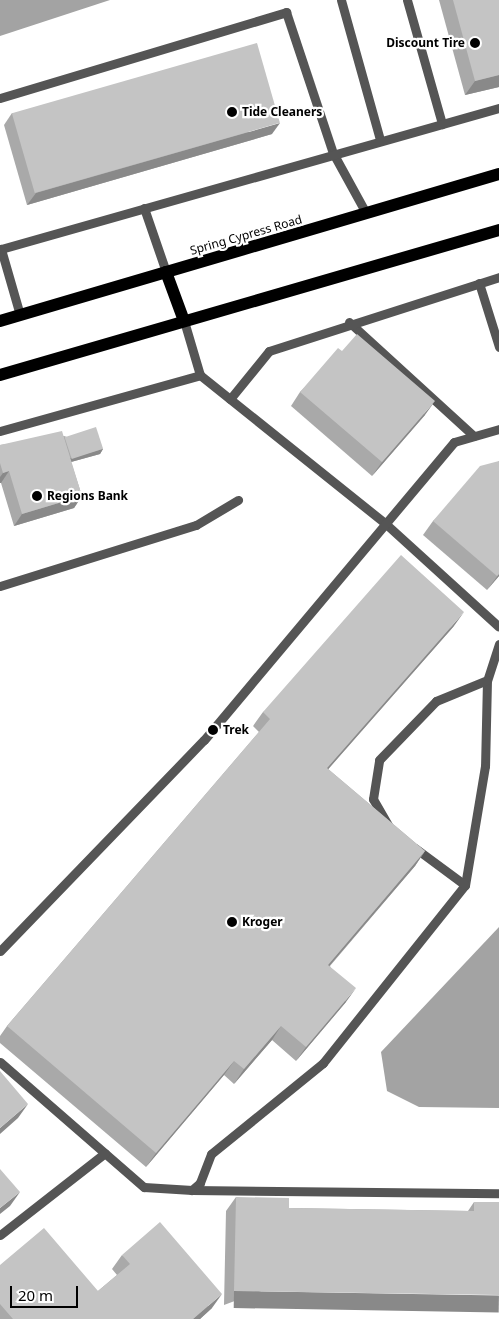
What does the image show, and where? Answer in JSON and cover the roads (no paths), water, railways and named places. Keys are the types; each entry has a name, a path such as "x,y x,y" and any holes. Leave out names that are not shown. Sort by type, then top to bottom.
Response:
{"main road":[{"name":"Spring Cypress Road","path":"0,321 499,174"},
{"path":"0,375 499,230"},
{"path":"166,272 184,321"}],"lane":[{"path":"341,0 380,140"},
{"path":"407,0 442,124"},
{"path":"0,98 286,12 333,153 366,213"},
{"path":"20,315 0,249 333,153 499,108"},
{"path":"144,208 166,272"},
{"path":"230,400 269,351 349,322 499,277"},
{"path":"479,283 499,347"},
{"path":"184,321 200,376 387,525 499,627"},
{"path":"349,322 474,436"},
{"path":"0,431 200,376"},
{"path":"0,951 204,740 387,525 454,442 499,429"},
{"path":"0,586 196,525 238,500"},
{"path":"192,1190 200,1183 211,1154 323,1063 465,885 485,766 487,680 499,644"},
{"path":"392,830 373,800 378,760 436,701 487,680"},
{"path":"406,841 465,885"},
{"path":"0,1062 144,1187 192,1190 499,1193"},
{"path":"0,1235 105,1153"}],"place":[{"name":"Discount Tire","path":"475,43"},
{"name":"Tide Cleaners","path":"232,112"},
{"name":"Regions Bank","path":"37,496"},
{"name":"Trek","path":"213,730"},
{"name":"Kroger","path":"232,922"}]}
